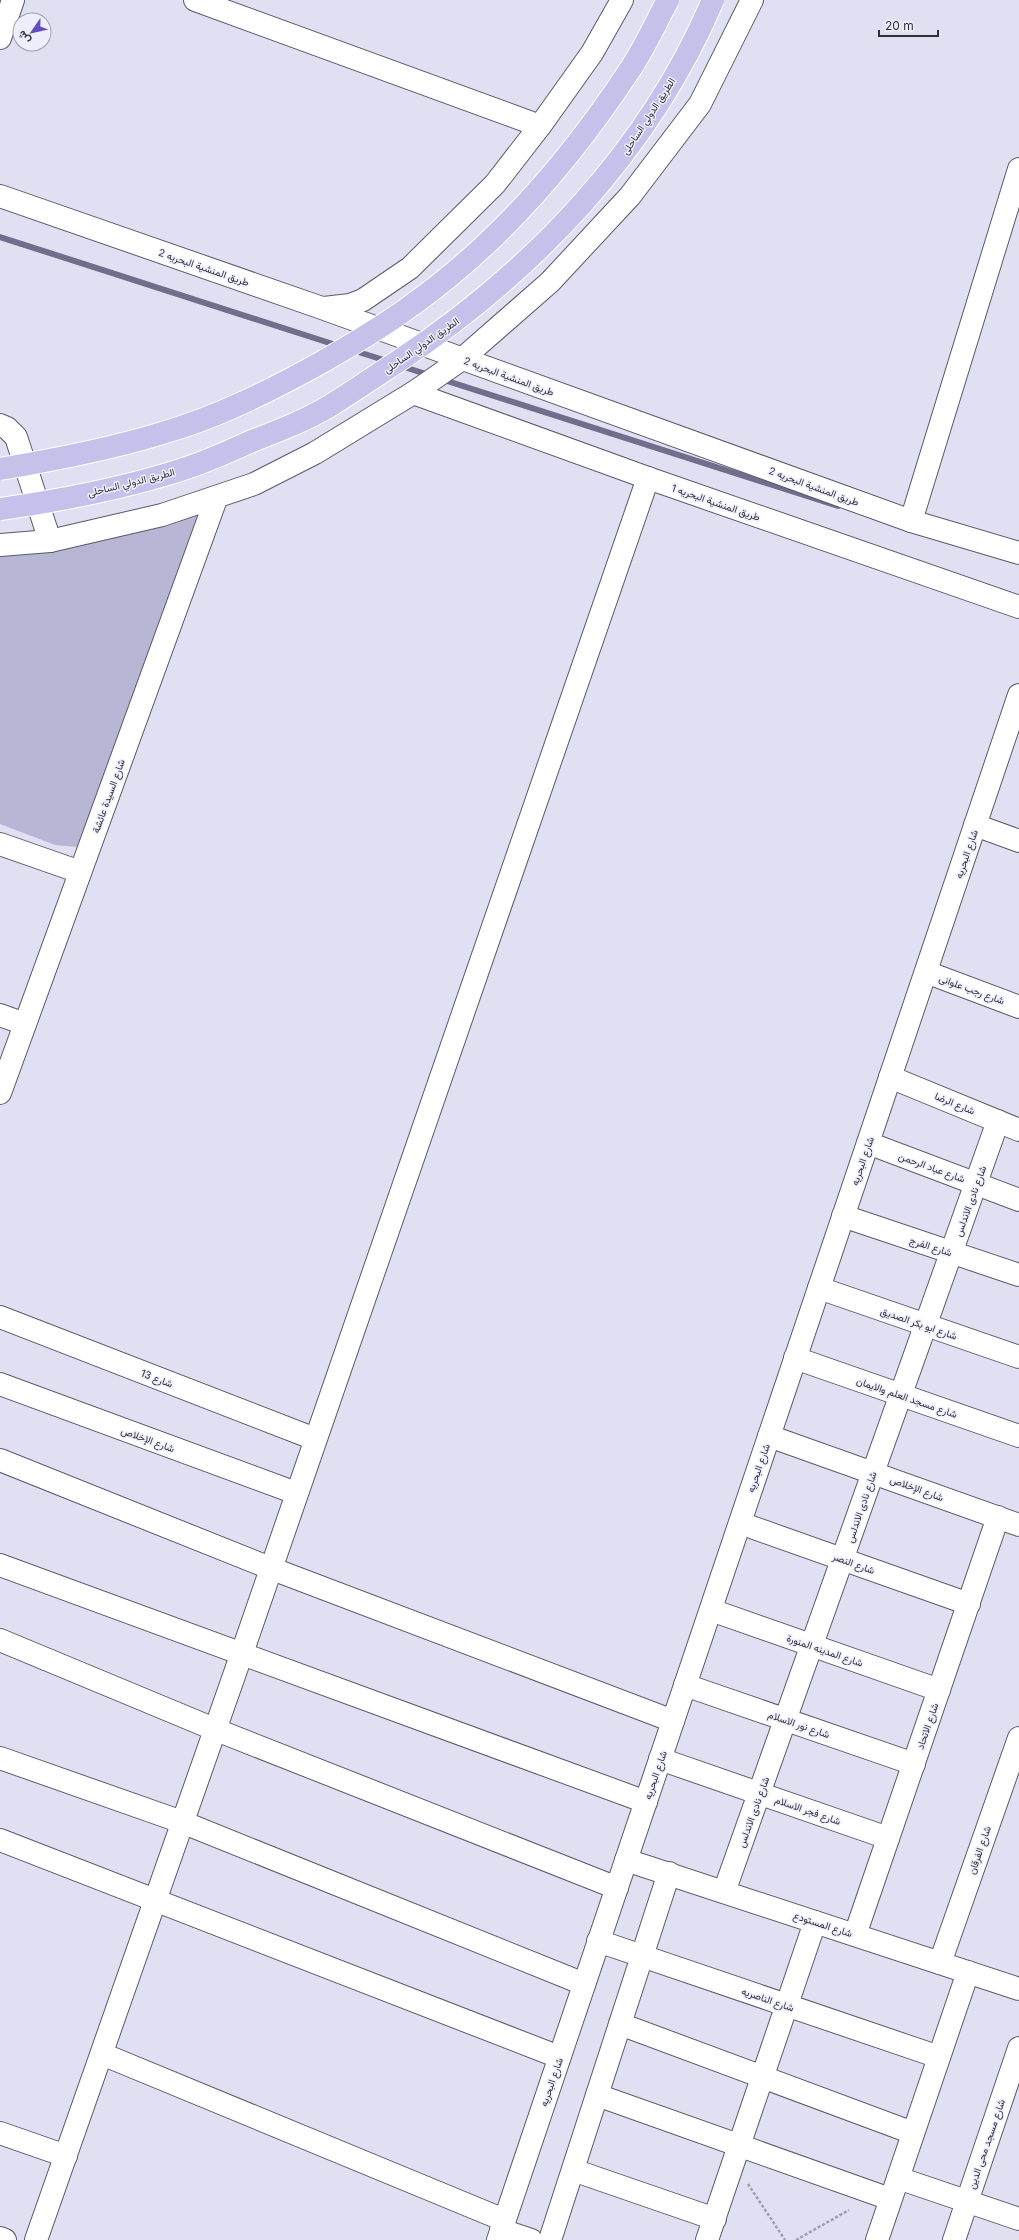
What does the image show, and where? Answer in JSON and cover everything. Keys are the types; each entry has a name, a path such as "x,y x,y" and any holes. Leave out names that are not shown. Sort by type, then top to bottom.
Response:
{"main road":[{"path":"0,469 40,462 159,434 228,409 304,372 413,305 514,217 550,177 630,70 668,0"},
{"name":"الطريق الدولي الساحلى","path":"0,509 51,502 172,473 235,449 296,423 327,407 444,331 543,246 603,181 667,90 713,0"}],"street":[{"path":"0,38 13,0"},
{"path":"194,0 540,126"},
{"path":"322,308 350,305 363,300 410,268 495,184 540,126 592,53 622,0"},
{"path":"0,545 50,541 162,515 216,499 254,484 315,453 413,393 462,359 550,282 630,196 700,104 752,0"},
{"path":"911,521 1019,169"},
{"name":"طريق المنشية البحريه 2","path":"0,196 322,308 911,521 1019,553"},
{"name":"طريق المنشية البحريه 1","path":"413,393 648,478 1019,607"},
{"path":"0,425 8,428 16,437 50,541"},
{"path":"36,2240 214,1729 242,1653 270,1568 648,478"},
{"name":"شارع السيدة عائشة","path":"0,1093 216,499"},
{"name":"شارع البحريه","path":"501,2230 1019,695"},
{"path":"975,825 1019,841"},
{"path":"0,844 80,872"},
{"name":"شارع رجب علوانى","path":"926,972 1019,1007"},
{"path":"0,1015 25,1024"},
{"name":"شارع الرضا","path":"890,1077 1019,1130"},
{"name":"شارع نادى الاندلس","path":"724,1892 998,1121"},
{"name":"شارع عباد الرحمن","path":"868,1143 1019,1200"},
{"name":"شارع الفرج","path":"843,1216 1019,1275"},
{"name":"شارع ابو بكر الصديق","path":"819,1288 1019,1357"},
{"name":"شارع 13","path":"0,1317 315,1439"},
{"name":"شارع مسجد العلم والايمان","path":"795,1358 1019,1436"},
{"name":"شارع الإخلاص","path":"0,1384 296,1494"},
{"name":"شارع الإخلاص","path":"769,1436 1019,1525"},
{"path":"0,1460 270,1568 673,1721"},
{"name":"شارع الاتحاد","path":"855,1935 998,1518"},
{"name":"شارع النصر","path":"740,1523 969,1604"},
{"path":"0,1565 646,1802"},
{"name":"شارع المدينه المنورة","path":"710,1610 939,1690"},
{"path":"0,1640 214,1729 617,1888"},
{"name":"شارع نور الاسلام","path":"685,1685 914,1764"},
{"name":"شارع الفرقان","path":"940,1963 1019,1738"},
{"path":"0,1758 182,1822 584,1984"},
{"name":"شارع فجر الاسلام","path":"660,1759 888,1838"},
{"path":"0,1840 559,2057"},
{"name":"شارع المستودع","path":"626,1860 1019,1989"},
{"path":"550,2240 669,1874"},
{"path":"708,2240 815,1922"},
{"name":"شارع الناصريه","path":"598,1942 939,2057"},
{"path":"877,2240 968,1972"},
{"path":"620,2024 913,2133"},
{"name":"شارع مسجد محى الدين","path":"954,2240 1019,2048"},
{"path":"102,2054 501,2230 531,2240"},
{"path":"597,2095 737,2154 890,2199"},
{"path":"0,2133 66,2156"},
{"path":"573,2170 714,2219"},
{"path":"898,2178 1019,2219"},
{"path":"0,2238 5,2240"}],"path":[{"path":"737,2154 785,2240"},
{"path":"796,2240 849,2210"}],"shaded area":[{"path":"199,514 78,847 55,845 0,824 0,551"}],"waterway":[{"path":"0,237 339,346"},
{"path":"352,350 387,361"},
{"path":"401,366 429,375"},
{"path":"441,379 838,506"}]}
